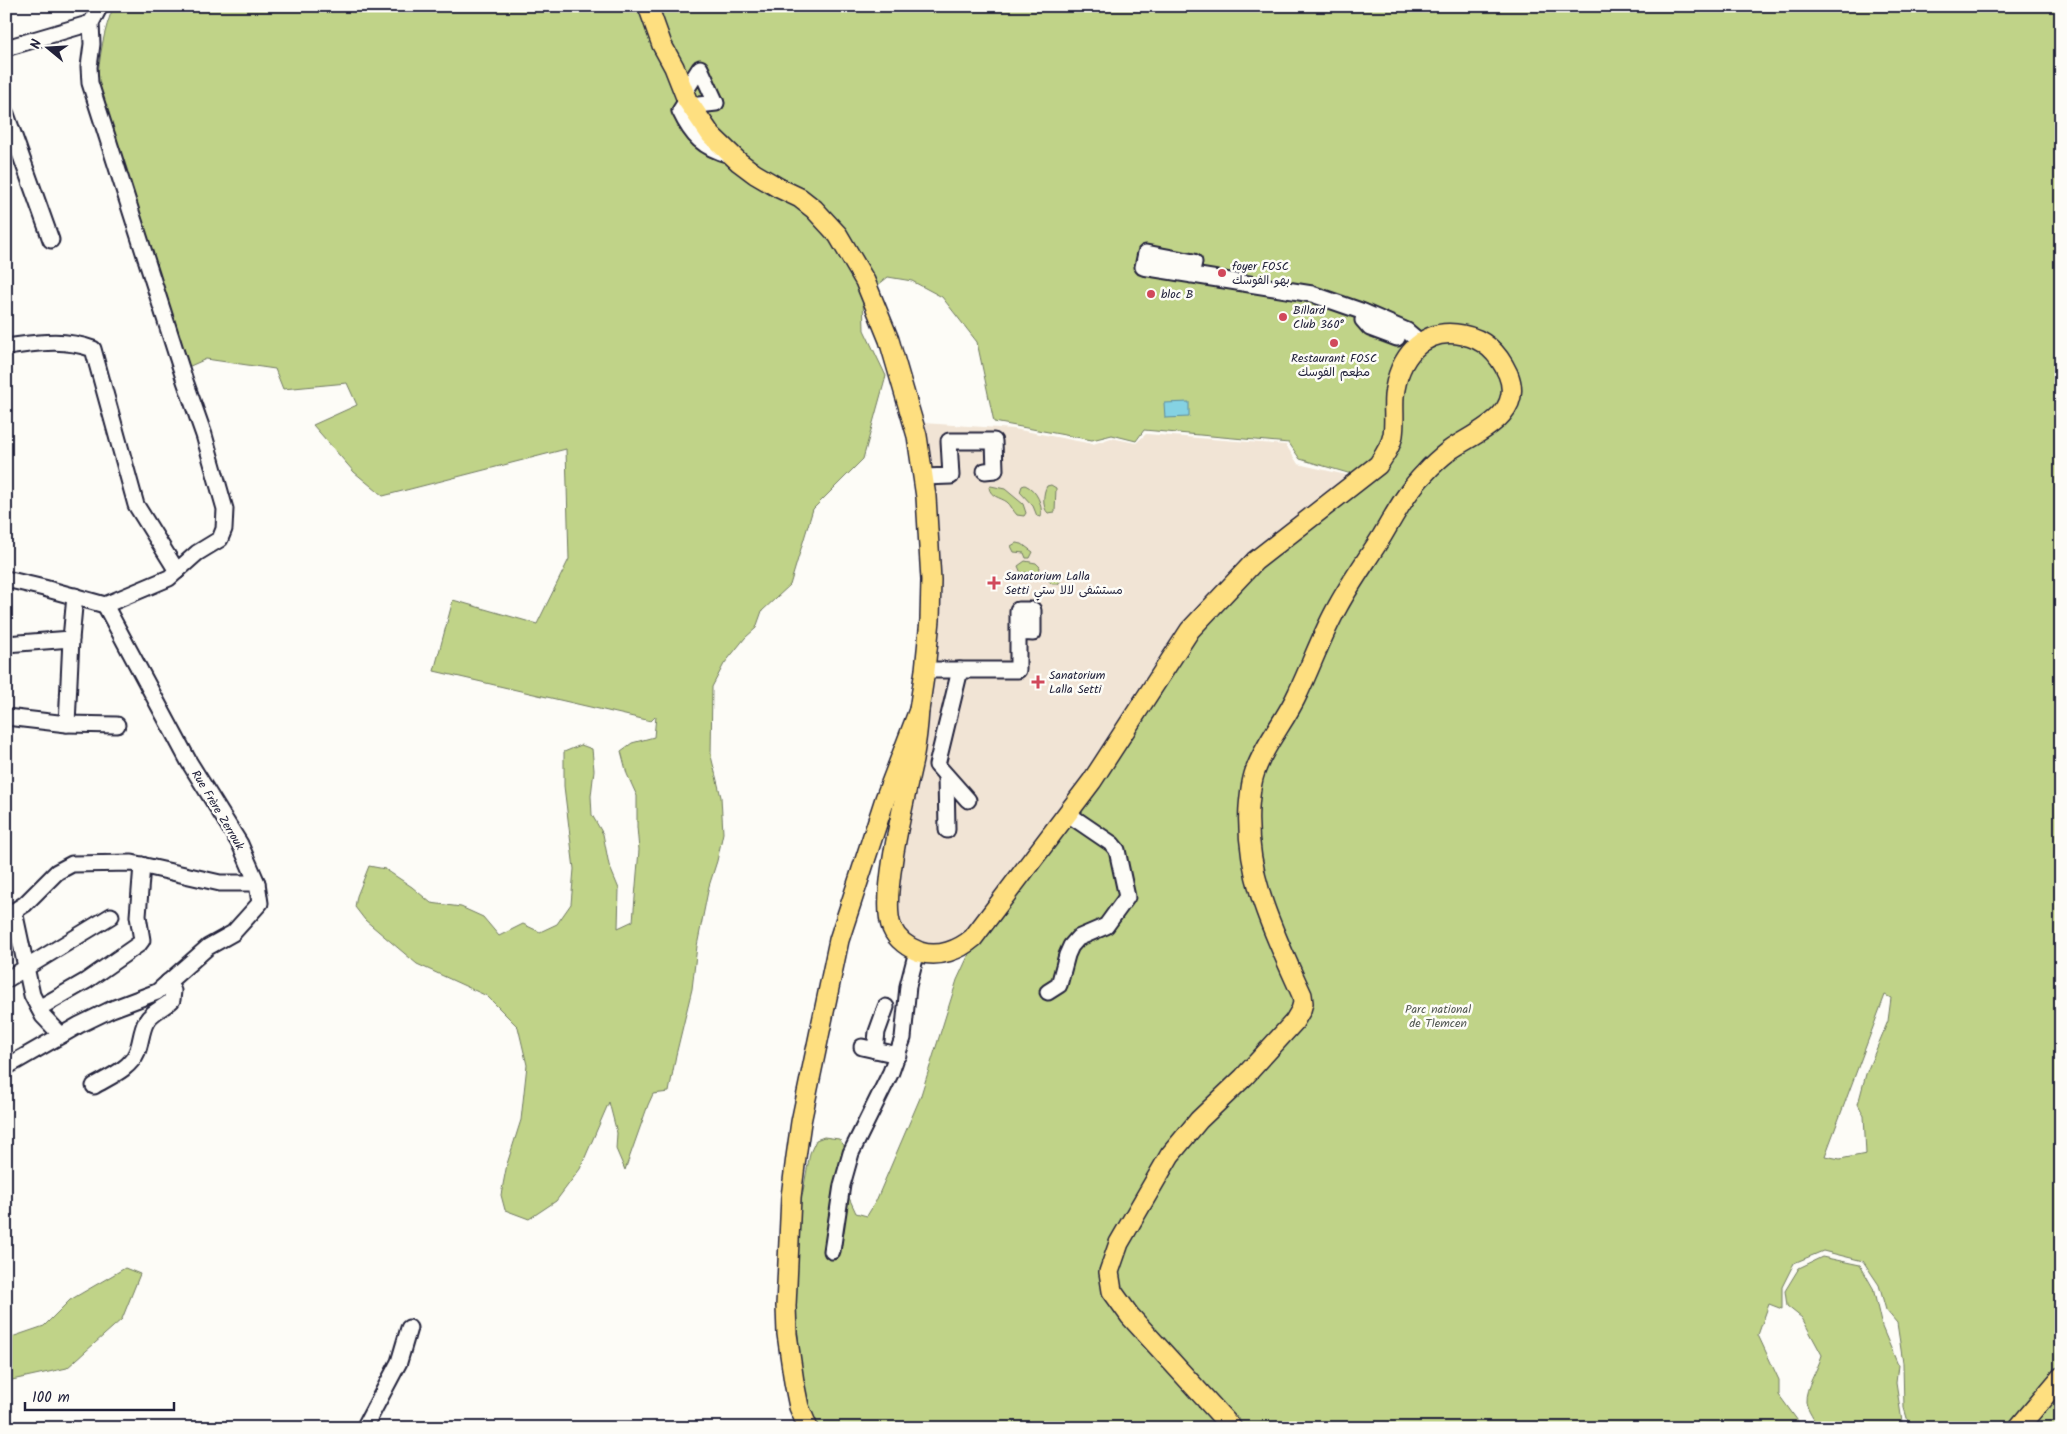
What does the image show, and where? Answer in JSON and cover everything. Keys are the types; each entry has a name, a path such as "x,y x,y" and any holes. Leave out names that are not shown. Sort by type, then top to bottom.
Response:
{"main road":[{"path":"648,6 662,45 674,67 687,100 711,134 731,155 755,174 778,188 800,198 814,209 838,235 852,257 866,281 889,340 917,436 924,477 930,534 931,580 925,670 913,758 898,831 888,904 892,928 898,938 917,951 927,954 957,950 973,938 1092,781 1190,630 1255,561 1378,465 1390,444 1393,434 1394,394 1398,377 1412,351 1420,342 1429,337 1450,334 1461,334 1481,340 1495,354 1508,374 1511,391 1510,399 1500,418 1432,465 1406,495 1339,604 1317,648 1298,694 1255,770 1249,823 1257,884 1264,911 1302,995 1303,1003 1301,1010 1294,1022 1244,1076 1199,1120 1174,1149 1119,1243 1109,1272 1112,1290 1130,1316 1232,1428"},
{"path":"808,1428 799,1407 794,1382 787,1334 786,1306 791,1197 801,1122 839,940 885,800 919,710"},
{"path":"2018,1428 2061,1377"}],"street":[{"path":"6,579 75,596 105,606 169,578 197,553 220,539 224,529 225,509 204,434 185,381 90,83 91,23 100,6"},
{"path":"6,48 91,23"},
{"path":"6,114 50,240"},
{"path":"1191,275 1312,294 1365,313 1414,336 1420,342"},
{"path":"6,347 55,341 81,344 93,349 136,505 177,571"},
{"path":"924,477 951,476 950,441 994,441 995,470 984,471"},
{"path":"67,724 75,596"},
{"name":"Rue Frère Zerrouk","path":"105,606 189,762 237,838 256,883"},
{"path":"925,670 1018,670 1018,632"},
{"path":"6,644 71,639"},
{"path":"960,670 937,765 968,800"},
{"path":"6,717 67,724 117,725"},
{"path":"946,776 946,830"},
{"path":"1048,992 1059,985 1071,946 1078,938 1106,926 1127,897 1117,850 1106,840 1068,814"},
{"path":"6,1067 61,1035 112,1009 157,992 208,947 233,934 250,916 260,903 256,883 220,884 132,863 72,864 57,872 25,904 10,912 32,995 43,1016 61,1035"},
{"path":"39,1008 86,981 142,940 138,916 142,865"},
{"path":"6,980 111,916"},
{"path":"832,1251 842,1185 852,1153 892,1072 903,1038 908,986 917,951"},
{"path":"94,1086 132,1062 137,1052 145,1023 151,1015 172,1000 173,991 168,982"},
{"path":"886,1006 877,1032 868,1048 898,1055"},
{"path":"364,1428 399,1362 409,1328"}],"shaded area":[{"name":"Sanatorium Lalla Setti","path":"923,423 1014,429 1093,444 1111,438 1136,443 1146,434 1286,445 1298,464 1351,476 1144,686 1114,728 1064,810 980,921 954,943 931,946 915,940 904,932 897,922 895,879 910,806 930,483"}],"green space":[{"name":"Parc national de Tlemcen","path":"114,6 2061,6 2061,1209 2057,1224 2061,1232 2061,1428 1910,1428 1904,1408 1903,1363 1897,1323 1886,1310 1879,1285 1863,1261 1823,1251 1794,1263 1782,1287 1782,1309 1769,1304 1758,1335 1779,1380 1779,1395 1803,1428 814,1428 802,1384 795,1299 795,1235 810,1153 816,1140 824,1137 839,1139 846,1148 838,1174 856,1213 867,1216 876,1201 920,1098 957,980 969,954 983,934 999,921 1120,754 1199,632 1252,572 1365,478 1300,459 1289,443 1144,430 1136,441 1112,435 1092,440 994,422 977,342 942,297 912,281 888,277 863,297 864,330 886,376 863,459 813,509 790,585 762,611 756,628 745,638 724,664 712,687 711,756 721,797 723,833 709,886 697,946 692,989 669,1092 653,1094 625,1170 616,1149 617,1133 609,1102 580,1169 556,1201 529,1219 505,1210 501,1195 507,1164 521,1120 527,1065 518,1027 487,996 417,964 365,920 355,907 357,896 369,866 385,869 412,887 431,903 461,907 483,917 499,936 523,924 540,932 557,924 571,904 574,869 564,786 564,752 581,745 592,749 594,770 591,796 592,815 603,834 609,865 619,889 618,928 633,921 639,850 637,796 627,774 621,751 632,743 654,737 656,716 651,721 434,671 453,600 537,624 569,559 566,449 383,496 354,472 313,425 357,405 347,383 283,389 275,369 206,359 188,367 97,83 107,24","holes":["1885,995 1891,998 1888,1021 1866,1074 1858,1104 1864,1116 1866,1154 1840,1159 1825,1156"]},
{"path":"1025,485 1033,490 1038,498 1041,517 1037,516 1033,506 1020,492 1022,486"},
{"path":"1051,485 1056,488 1055,512 1048,513 1044,504 1044,496 1047,486"},
{"path":"989,487 1005,489 1023,504 1026,513 1024,516 1017,515 1007,502 993,495"},
{"path":"1016,543 1022,544 1033,552 1030,558 1026,558 1024,553 1014,552 1011,546"},
{"path":"1025,561 1036,563 1040,567 1039,572 1021,573 1018,566"},
{"path":"1048,572 1059,574 1061,580 1058,584 1052,584 1045,577"},
{"path":"1822,1257 1860,1265 1873,1288 1882,1327 1898,1365 1896,1383 1903,1428 1819,1428 1809,1412 1806,1396 1822,1355 1802,1318 1787,1306 1785,1291 1799,1268"},
{"path":"125,1268 140,1274 122,1319 67,1368 12,1380 6,1387 6,1339 44,1326 70,1300"}],"water":[{"path":"1189,402 1189,417 1165,418 1164,403"}],"place":[{"name":"foyer FOSC بهو الفوسك","path":"1222,273"},
{"name":"bloc B","path":"1151,294"},
{"name":"Billard Club 360°","path":"1283,317"},
{"name":"Restaurant FOSC مطعم الفوسك","path":"1334,343"},
{"name":"Sanatorium Lalla Setti مستشفى لالا ستي","path":"994,583"},
{"name":"Sanatorium Lalla Setti","path":"1038,682"}]}
